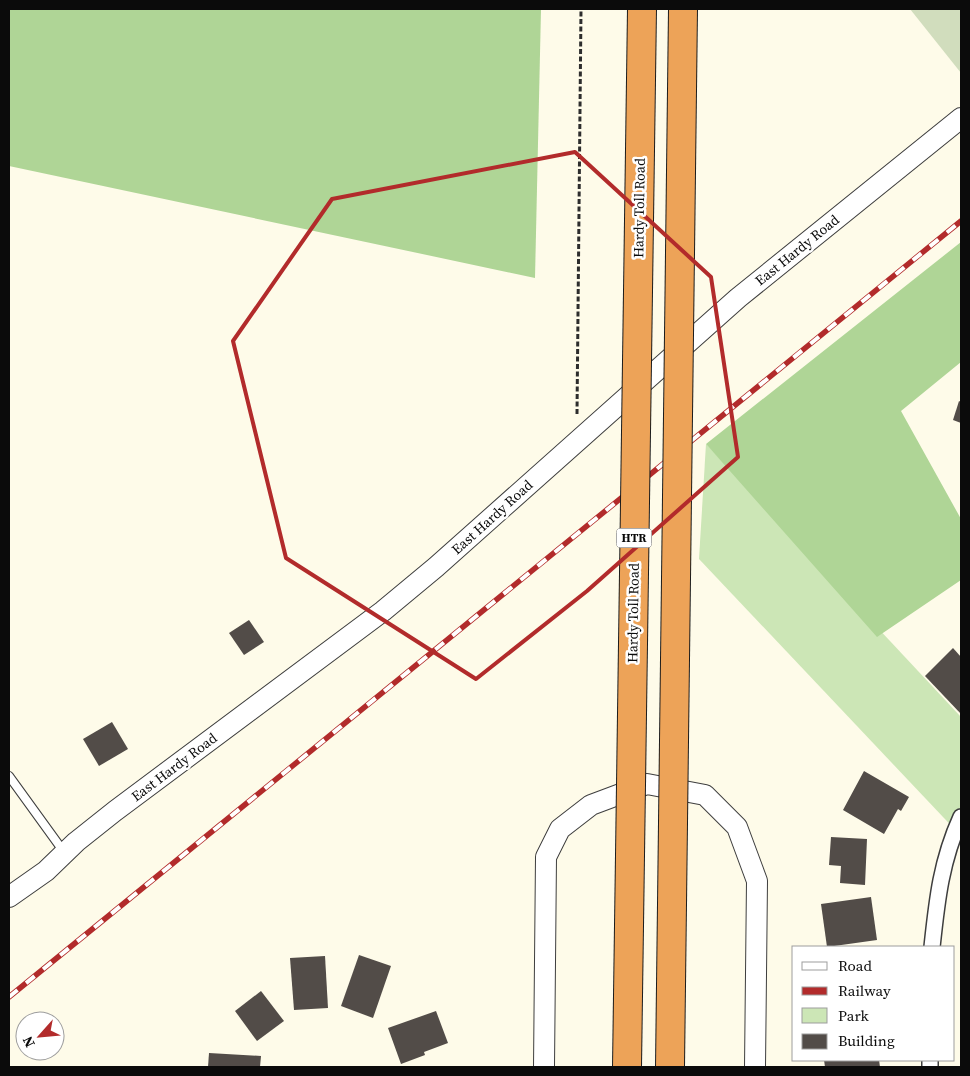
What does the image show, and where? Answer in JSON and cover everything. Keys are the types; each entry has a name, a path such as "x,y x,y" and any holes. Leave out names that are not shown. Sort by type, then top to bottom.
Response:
{"highway":[{"name":"Hardy Toll Road","path":"627,1067 642,9"},
{"path":"670,1067 683,9"}],"street":[{"name":"East Hardy Road","path":"9,898 46,872 65,853 115,811 383,612 436,568 738,298 961,118"},
{"path":"544,1067 546,857 560,829 591,805 647,784 705,796 737,827 757,881 755,1067"},
{"path":"932,946 940,878 945,857 961,817"}],"lane":[{"path":"9,776 65,853"}],"path":[{"path":"577,442 581,9"}],"highlighted area":[{"path":"575,152 711,277 738,457 587,591 476,679 286,558 233,341 332,199"}],"green space":[{"path":"9,9 541,9 535,278 9,166"},
{"path":"910,9 961,9 961,73"},
{"path":"961,242 961,362 901,411 961,519 961,580 877,637 706,444"},
{"path":"706,444 961,717 961,836 699,559"}],"building":[{"path":"959,401 961,402 961,423 953,420"},
{"path":"249,620 264,642 244,655 229,633"},
{"path":"953,648 961,657 961,714 925,676"},
{"path":"112,722 128,749 99,766 83,739"},
{"path":"864,771 909,797 901,811 898,809 884,834 843,810"},
{"path":"831,837 867,839 865,885 840,883 841,866 829,865"},
{"path":"871,897 877,940 827,946 821,904"},
{"path":"359,955 391,966 373,1018 341,1006"},
{"path":"325,956 328,1008 294,1010 290,958"},
{"path":"261,991 284,1021 257,1041 235,1011"},
{"path":"436,1011 448,1043 424,1052 425,1055 401,1064 388,1028"},
{"path":"209,1053 261,1056 260,1067 208,1067"},
{"path":"824,1061 879,1061 880,1067 825,1067"}],"railway":[{"path":"9,997 961,221"}]}
